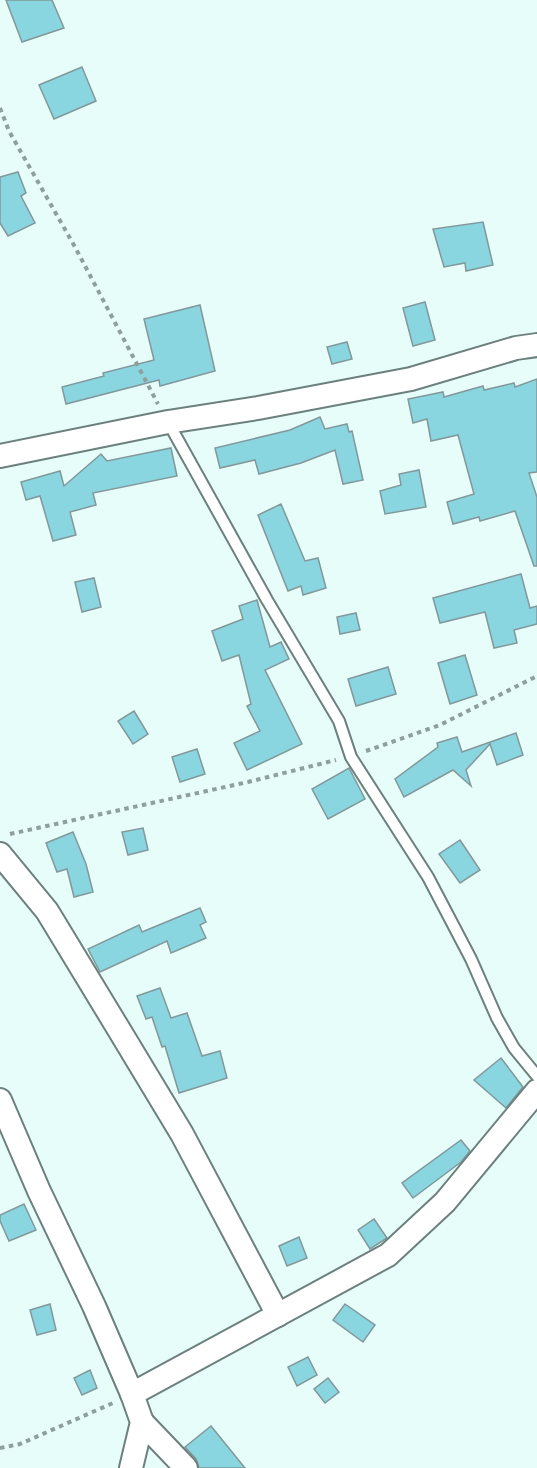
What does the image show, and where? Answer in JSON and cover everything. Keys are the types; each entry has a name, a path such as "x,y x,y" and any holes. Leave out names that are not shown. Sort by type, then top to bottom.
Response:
{"street":[{"path":"0,456 168,422 258,408 411,379 516,348 537,345"},
{"path":"0,854 47,911 182,1134 278,1315"},
{"path":"132,1394 388,1255 445,1202 537,1091"},
{"path":"0,1100 39,1191 94,1306 142,1422 186,1468"},
{"path":"131,1468 142,1422"}],"lane":[{"path":"168,422 267,600 339,721 351,757 428,877 471,959 497,1018 514,1048 537,1076"}],"path":[{"path":"0,108 9,131 75,247 168,422"},
{"path":"0,836 351,757 440,725 537,676"},
{"path":"0,1448 20,1444 132,1394"}],"building":[{"path":"6,0 52,0 64,28 22,42"},
{"path":"82,67 96,101 54,119 39,85"},
{"path":"18,172 26,193 21,196 35,223 8,236 0,223 0,177"},
{"path":"483,222 493,265 466,271 465,263 444,267 433,229"},
{"path":"425,302 435,340 413,346 403,308"},
{"path":"200,305 215,371 160,386 159,380 66,404 62,387 104,376 103,373 154,360 144,319"},
{"path":"347,342 352,359 332,364 327,347"},
{"path":"537,379 537,472 529,473 537,497 537,566 534,566 515,511 480,521 479,517 453,524 447,502 474,494 458,435 431,441 427,419 413,423 408,399 443,392 444,397 483,386 484,390 514,383 515,387"},
{"path":"320,417 325,429 347,424 349,432 352,431 363,480 343,484 335,450 301,463 259,474 255,460 220,468 215,448 290,430"},
{"path":"171,448 177,476 93,493 96,505 70,512 76,535 53,541 40,496 26,500 21,482 60,471 64,486 101,454 107,461"},
{"path":"419,470 426,507 385,514 380,491 401,485 399,474"},
{"path":"281,504 305,561 318,558 326,588 303,595 301,586 288,591 258,515"},
{"path":"521,574 530,608 537,606 537,624 514,630 517,643 494,648 485,612 440,623 433,598"},
{"path":"94,578 101,607 82,612 75,582"},
{"path":"257,600 270,647 281,642 289,659 265,670 302,744 247,770 234,743 260,731 247,706 251,704 239,655 222,661 212,631 243,619 239,606"},
{"path":"356,613 360,630 340,634 337,617"},
{"path":"465,655 477,695 450,704 438,663"},
{"path":"388,667 396,694 356,706 348,679"},
{"path":"134,711 148,734 133,744 118,721"},
{"path":"516,733 523,755 497,765 490,744 466,770 471,786 453,770 404,797 395,779 438,747 437,743 457,737 462,752"},
{"path":"197,749 205,774 180,782 172,757"},
{"path":"349,768 365,799 328,819 312,789"},
{"path":"143,828 148,850 128,855 122,832"},
{"path":"73,832 86,864 93,892 74,897 67,869 57,872 46,843"},
{"path":"460,840 480,870 460,883 439,854"},
{"path":"200,908 206,922 200,925 206,938 171,953 167,941 100,972 88,949 139,925 142,932"},
{"path":"160,988 171,1018 187,1013 202,1056 220,1051 227,1078 179,1093 165,1046 162,1047 152,1017 146,1019 137,996"},
{"path":"501,1058 523,1087 506,1108 474,1080"},
{"path":"461,1140 470,1151 461,1162 413,1198 402,1183"},
{"path":"24,1204 36,1230 9,1241 0,1221 0,1215"},
{"path":"374,1219 387,1238 370,1249 358,1230"},
{"path":"299,1237 307,1258 287,1266 279,1246"},
{"path":"50,1304 56,1330 37,1335 30,1310"},
{"path":"345,1304 375,1325 363,1342 333,1320"},
{"path":"308,1357 317,1375 297,1386 288,1367"},
{"path":"90,1370 97,1388 82,1395 74,1378"},
{"path":"328,1378 339,1392 325,1403 314,1389"},
{"path":"211,1426 245,1468 199,1468 196,1459 185,1447"}]}
